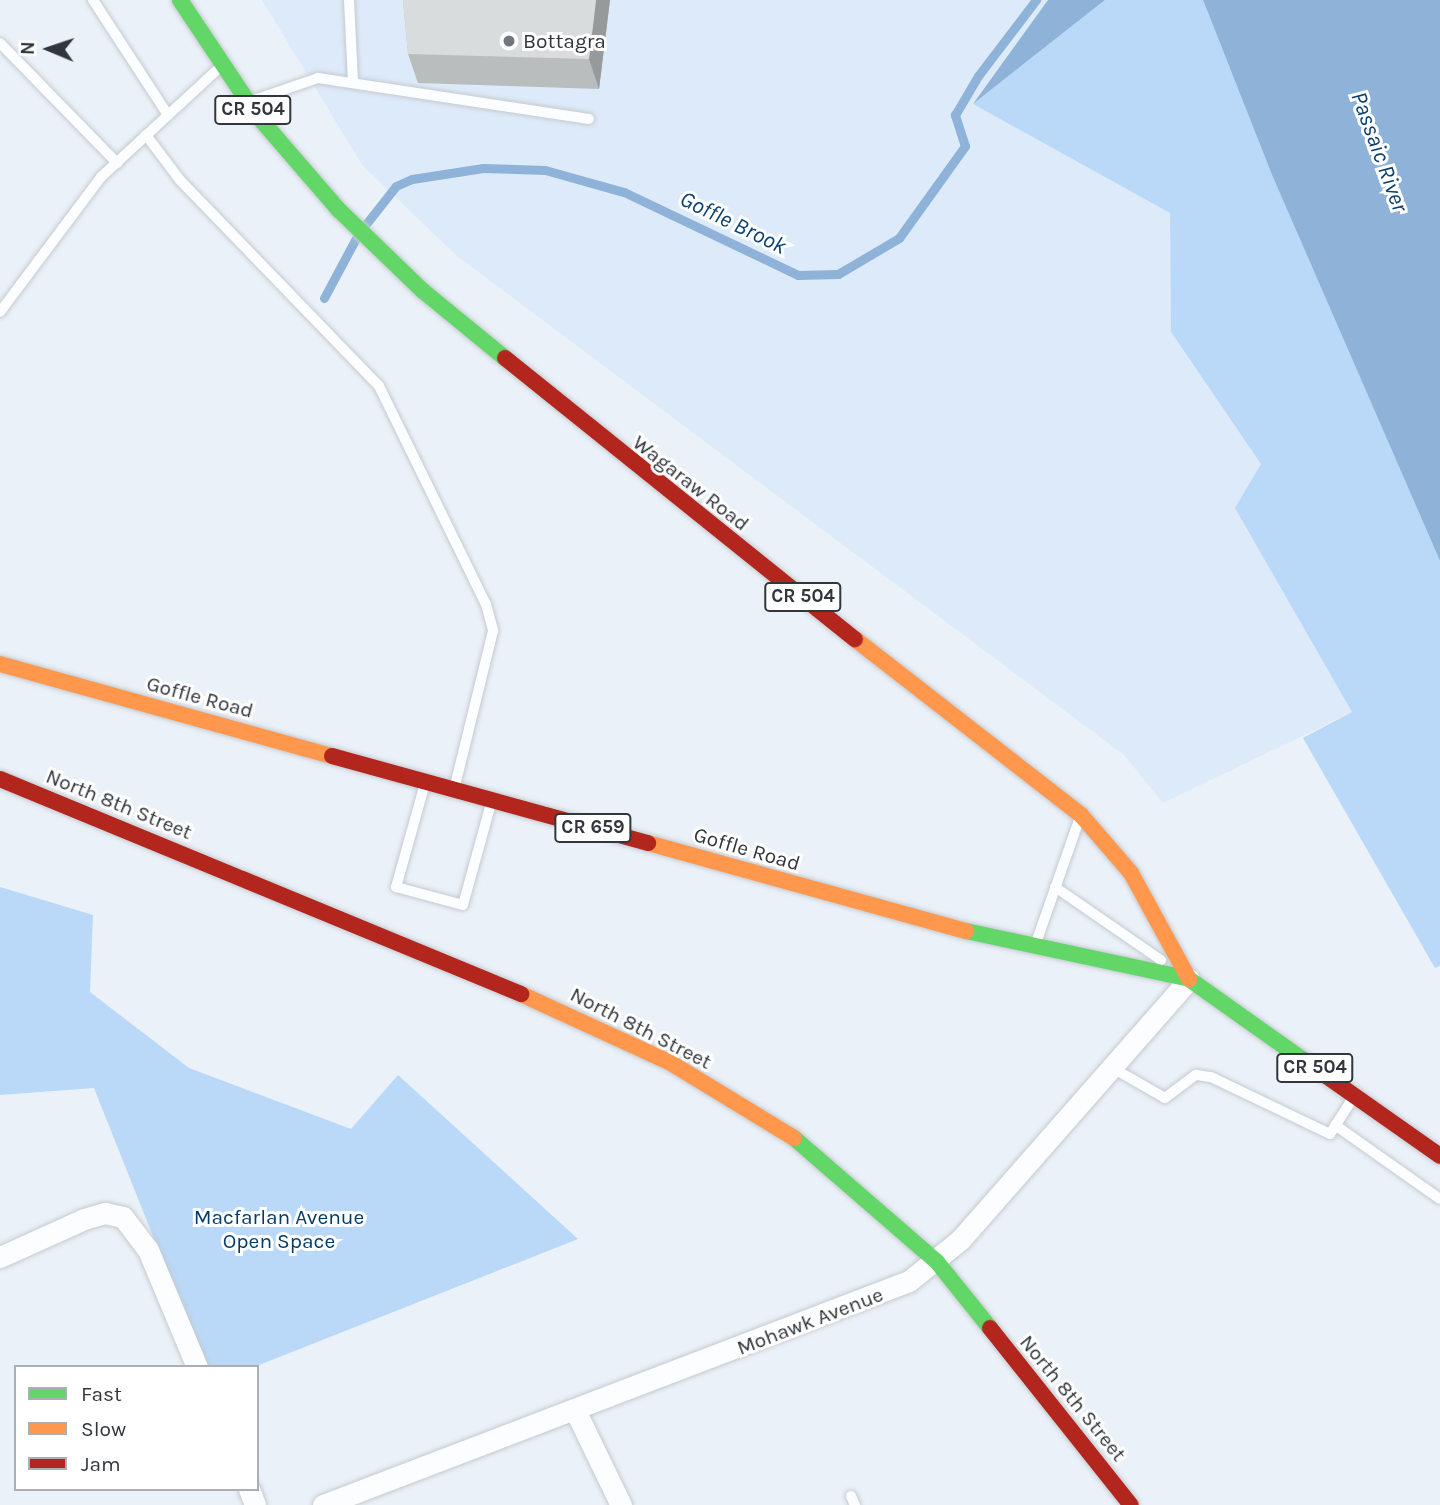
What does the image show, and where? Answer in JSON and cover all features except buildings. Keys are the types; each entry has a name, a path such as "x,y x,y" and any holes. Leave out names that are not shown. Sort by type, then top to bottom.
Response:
{"main road":[{"name":"Wagaraw Road","path":"180,0 248,102 339,210 377,249 510,366 1081,815 1130,873 1189,979"},
{"name":"Goffle Road","path":"0,664 960,930 1189,979 1440,1156"},
{"name":"North 8th Street","path":"0,779 538,1000 671,1063 826,1162 937,1262 1131,1505"}],"street":[{"name":"Mohawk Avenue","path":"323,1505 882,1294 937,1262 1189,979"},
{"path":"0,1256 85,1219 105,1213 123,1217 148,1250 196,1365"},
{"path":"575,1410 621,1505"}],"lane":[{"path":"93,0 168,115"},
{"path":"349,0 353,83"},
{"path":"0,43 117,163"},
{"path":"0,312 100,177 222,65"},
{"path":"248,102 318,78 589,119"},
{"path":"146,135 180,180 379,386 486,604 493,631 455,789"},
{"path":"425,781 397,887 463,905 492,799"},
{"path":"1034,946 1081,815"},
{"path":"1055,887 1189,979"},
{"path":"1111,1068 1165,1098 1196,1075 1211,1077 1330,1134 1354,1096"},
{"path":"1335,1125 1440,1199"}],"shaded area":[{"path":"262,0 1048,0 973,104 1170,213 1171,332 1261,464 1236,508 1352,712 1163,803 1124,755 457,256 362,165"}],"green space":[{"path":"1105,0 1203,0 1272,175 1440,561 1440,966 1435,968 1303,738 1352,712 1235,508 1261,464 1171,332 1170,213 973,104"},
{"name":"Macfarlan Avenue Open Space","path":"0,887 93,915 90,992 189,1068 351,1129 398,1075 578,1239 259,1365 204,1365 94,1088 0,1095"}],"water":[{"path":"1048,0 1105,0 973,104"},
{"name":"Passaic River","path":"1203,0 1440,0 1440,561 1272,175"}],"waterway":[{"name":"Goffle Brook","path":"366,224 396,186 412,179 483,168 545,170 624,192 798,275 838,274 899,238 965,146 955,115 978,76 1036,0"},
{"name":"Goffle Brook","path":"324,298 356,238"}],"traffic: fast":[{"path":"180,0 256,114 339,210 423,291 505,358"},
{"path":"966,931 1189,979 1305,1061"},
{"path":"794,1138 937,1262 990,1328"}],"traffic: slow":[{"path":"855,639 1081,815 1131,873 1189,979"},
{"path":"0,664 332,756"},
{"path":"648,843 966,931"},
{"path":"521,994 671,1063 794,1138"}],"traffic: jam":[{"path":"505,358 855,639"},
{"path":"332,756 648,843"},
{"path":"0,779 521,994"},
{"path":"1305,1061 1440,1156"},
{"path":"990,1328 1131,1505"}],"place":[{"name":"Bottagra","path":"509,41"}]}
